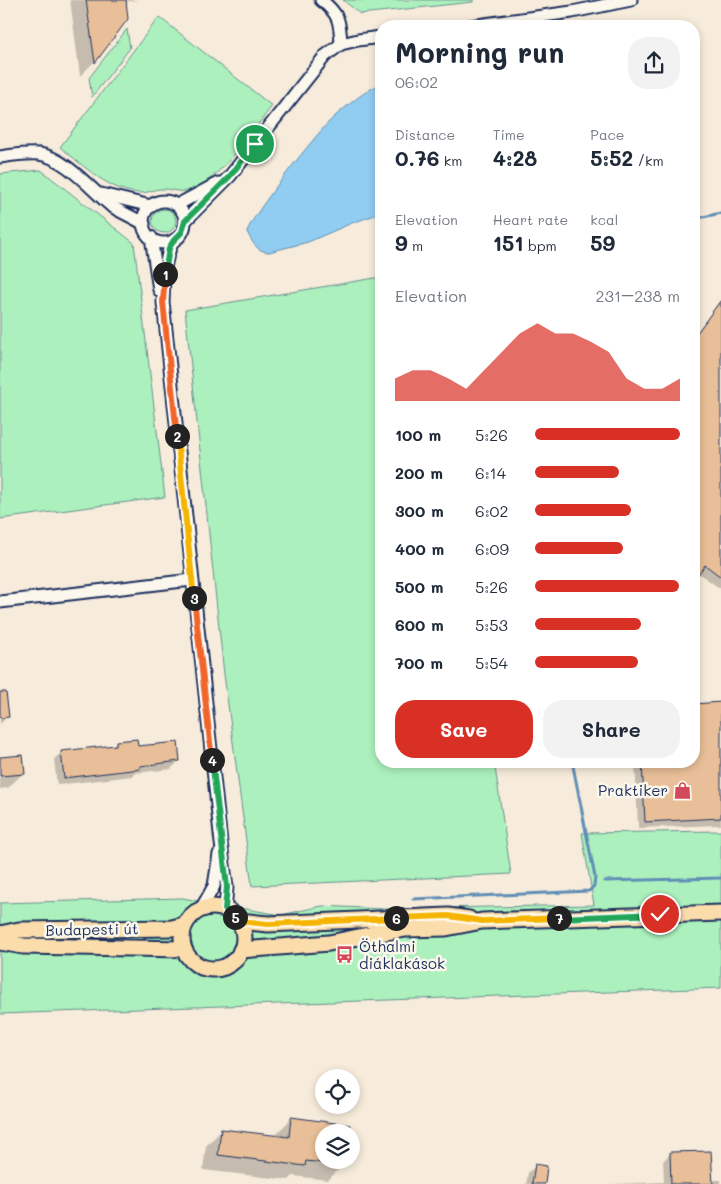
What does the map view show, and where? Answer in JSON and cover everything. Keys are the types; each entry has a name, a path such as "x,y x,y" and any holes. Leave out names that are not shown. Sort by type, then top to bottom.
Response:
{"main road":[{"path":"213,906 225,909 239,921 244,935 241,950 234,960 224,966 212,969 200,966 190,960 184,949 182,937 184,925 191,915 201,909 213,906"},
{"path":"241,950 329,944 405,929 446,928 482,921 721,913"},
{"path":"239,921 268,924 448,916 482,921"},
{"name":"Budapesti út","path":"0,934 18,930 172,928 184,925"},
{"name":"Budapesti út","path":"0,942 23,946 184,949"}],"street":[{"path":"321,0 338,16 341,29 341,44"},
{"path":"519,20 631,0"},
{"path":"225,909 227,887 163,302 167,259 169,248 182,232 185,221 230,176 325,56 341,44 375,38"},
{"path":"0,157 27,154 40,154 52,157 111,205 144,224"},
{"path":"178,206 230,176"},
{"path":"99,194 151,206"},
{"path":"174,240 162,242 151,237 145,229 144,218 151,206 157,202 164,201 178,206 182,210 185,221"},
{"path":"151,237 158,286 163,302"},
{"path":"0,602 192,580"},
{"path":"201,909 214,886 221,843"}],"green space":[{"path":"343,0 473,0 473,2 360,14"},
{"path":"159,17 272,106 235,154 201,185 186,191 158,189 144,193 130,192 98,177 60,147"},
{"path":"127,29 130,48 92,97 89,78"},
{"path":"41,170 134,243 165,497 0,519 0,174"},
{"path":"159,209 169,209 176,216 176,226 169,233 159,233 152,226 152,216"},
{"path":"375,278 375,768 495,768 511,874 252,886 224,674 185,310"},
{"path":"721,831 721,988 0,1014 0,903 182,898 281,915 322,906 383,909 594,905 582,833"}],"water":[{"path":"375,87 375,215 308,242 269,252 261,250 253,243 247,232 260,209 326,125 362,94"}],"building":[{"path":"86,0 126,0 128,19 95,63"},
{"path":"721,300 721,577 705,565 700,572 700,329"},
{"path":"0,692 6,692 9,717 0,718"},
{"name":"Praktiker","path":"721,702 721,818 645,822 642,768 700,768 700,704"},
{"path":"137,739 138,746 178,742 180,761 140,766 140,769 64,778 61,751 116,745 116,741"},
{"path":"23,755 25,774 0,776 0,757"},
{"path":"291,1117 343,1124 315,1124 315,1162 306,1161 305,1166 218,1155 221,1129 289,1137"},
{"path":"711,1151 713,1184 671,1184 670,1152"},
{"path":"535,1164 547,1166 545,1184 532,1184"}],"waterway":[{"path":"700,218 721,213"},
{"path":"413,899 589,891 594,886 595,877 573,768"},
{"path":"605,881 721,878"}],"place":[{"name":"Praktiker","path":"682,790"},
{"name":"Öthalmi diáklakások","path":"345,955"}],"route":[{"path":"255,144 230,176 185,221 185,227 169,248 163,302 227,887 225,909 239,921 268,924 448,916 482,921 660,914"}]}
